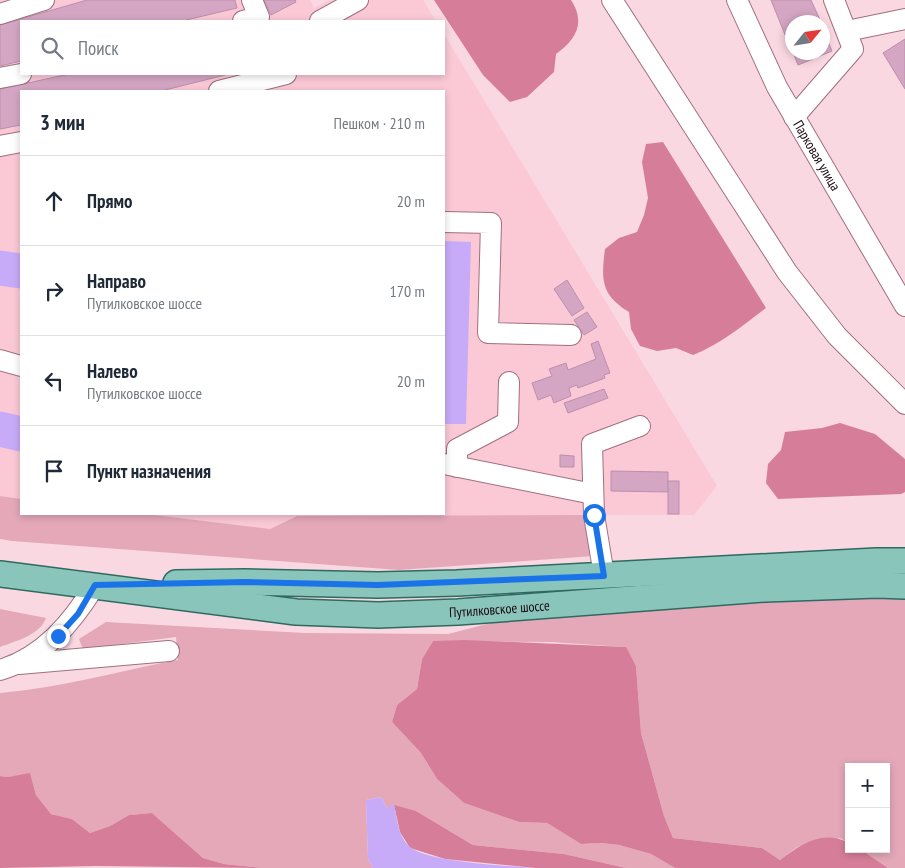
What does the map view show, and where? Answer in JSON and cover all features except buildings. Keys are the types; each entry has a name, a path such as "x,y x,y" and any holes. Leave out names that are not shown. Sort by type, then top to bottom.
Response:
{"main road":[{"name":"Путилковское шоссе","path":"95,585 245,582 378,585 905,561"},
{"path":"0,574 95,585"},
{"name":"Путилковское шоссе","path":"95,585 296,612 378,614 458,612 765,589 905,586"}],"street":[{"path":"0,14 44,0"},
{"path":"322,20 358,0"},
{"path":"612,0 787,272 837,336 905,404"},
{"name":"Парковая улица","path":"737,0 777,88 905,306"},
{"path":"794,117 853,49 834,0"},
{"path":"847,31 905,19"},
{"path":"0,78 20,74"},
{"path":"223,90 282,75"},
{"path":"0,146 20,142"},
{"path":"445,222 491,223 488,333 571,335"},
{"path":"0,360 20,366"},
{"path":"509,382 508,422 457,450 450,466 593,494"},
{"path":"604,576 594,515 592,444 640,426"},
{"path":"19,664 58,636 78,614 95,585"},
{"path":"0,670 19,664 169,651"}],"shaded area":[{"path":"0,0 310,0 314,8 330,0 423,0 435,20 20,20 20,75 445,75 445,36 717,486 694,515 297,516 270,529 153,515 445,515 445,90 20,90 20,499 0,496"},
{"path":"434,0 571,0 578,16 577,30 569,43 556,54 554,72 527,97 510,102 483,75"},
{"path":"663,142 766,308 722,340 693,355 676,348 657,351 640,346 631,329 629,312 620,306 608,293 603,278 605,249 619,238 637,232 644,215 648,198 642,162 646,144"},
{"path":"445,241 471,242 466,424 445,424"},
{"path":"840,423 875,434 905,459 905,492 901,494 778,499 766,483 768,464 781,450 785,432 822,428"},
{"path":"0,496 20,499 20,515 154,515 270,529 297,516 586,515 593,556 399,570 0,539"},
{"path":"855,594 905,598 905,868 888,868 866,853 890,853 890,763 845,763 845,841 840,838 797,847 780,860 762,848 673,838 664,816 641,733 636,666 625,647 550,642 433,641 422,659 417,689 397,705 392,722 421,753 437,779 464,803 519,822 547,823 581,844 601,843 619,845 651,854 675,868 626,868 564,854 473,845 416,811 387,808 381,797 366,800 368,859 373,868 262,868 224,864 203,858 152,813 129,815 110,826 90,833 72,819 51,814 36,795 30,774 8,777 0,776 0,693 67,683 178,660 176,637 83,649 79,639 106,622 305,633 448,634 491,623 792,597"},
{"path":"0,609 46,618 39,629 33,633 0,647"},
{"path":"465,640 626,647 636,666 641,733 664,816 673,838 762,848 780,860 813,840 821,838 839,839 845,841 845,853 866,853 888,868 675,868 651,854 619,845 601,843 581,844 547,823 519,822 464,803 437,779 421,753 392,722 397,705 417,689 422,659 433,641"},
{"path":"30,773 36,795 51,814 72,819 90,833 110,826 129,815 152,813 203,858 224,864 262,868 97,866 0,868 0,776 8,777"},
{"path":"381,797 387,808 394,804 403,838 410,847 419,852 450,860 535,868 373,868 368,859 366,800"},
{"path":"394,805 416,811 473,845 564,854 626,868 535,868 445,859 410,848 400,832"}],"waterway":[{"path":"0,268 20,271"},
{"path":"0,429 20,434"}],"route":[{"path":"58,636 78,614 95,585 298,582 378,585 604,576 594,515"}]}
